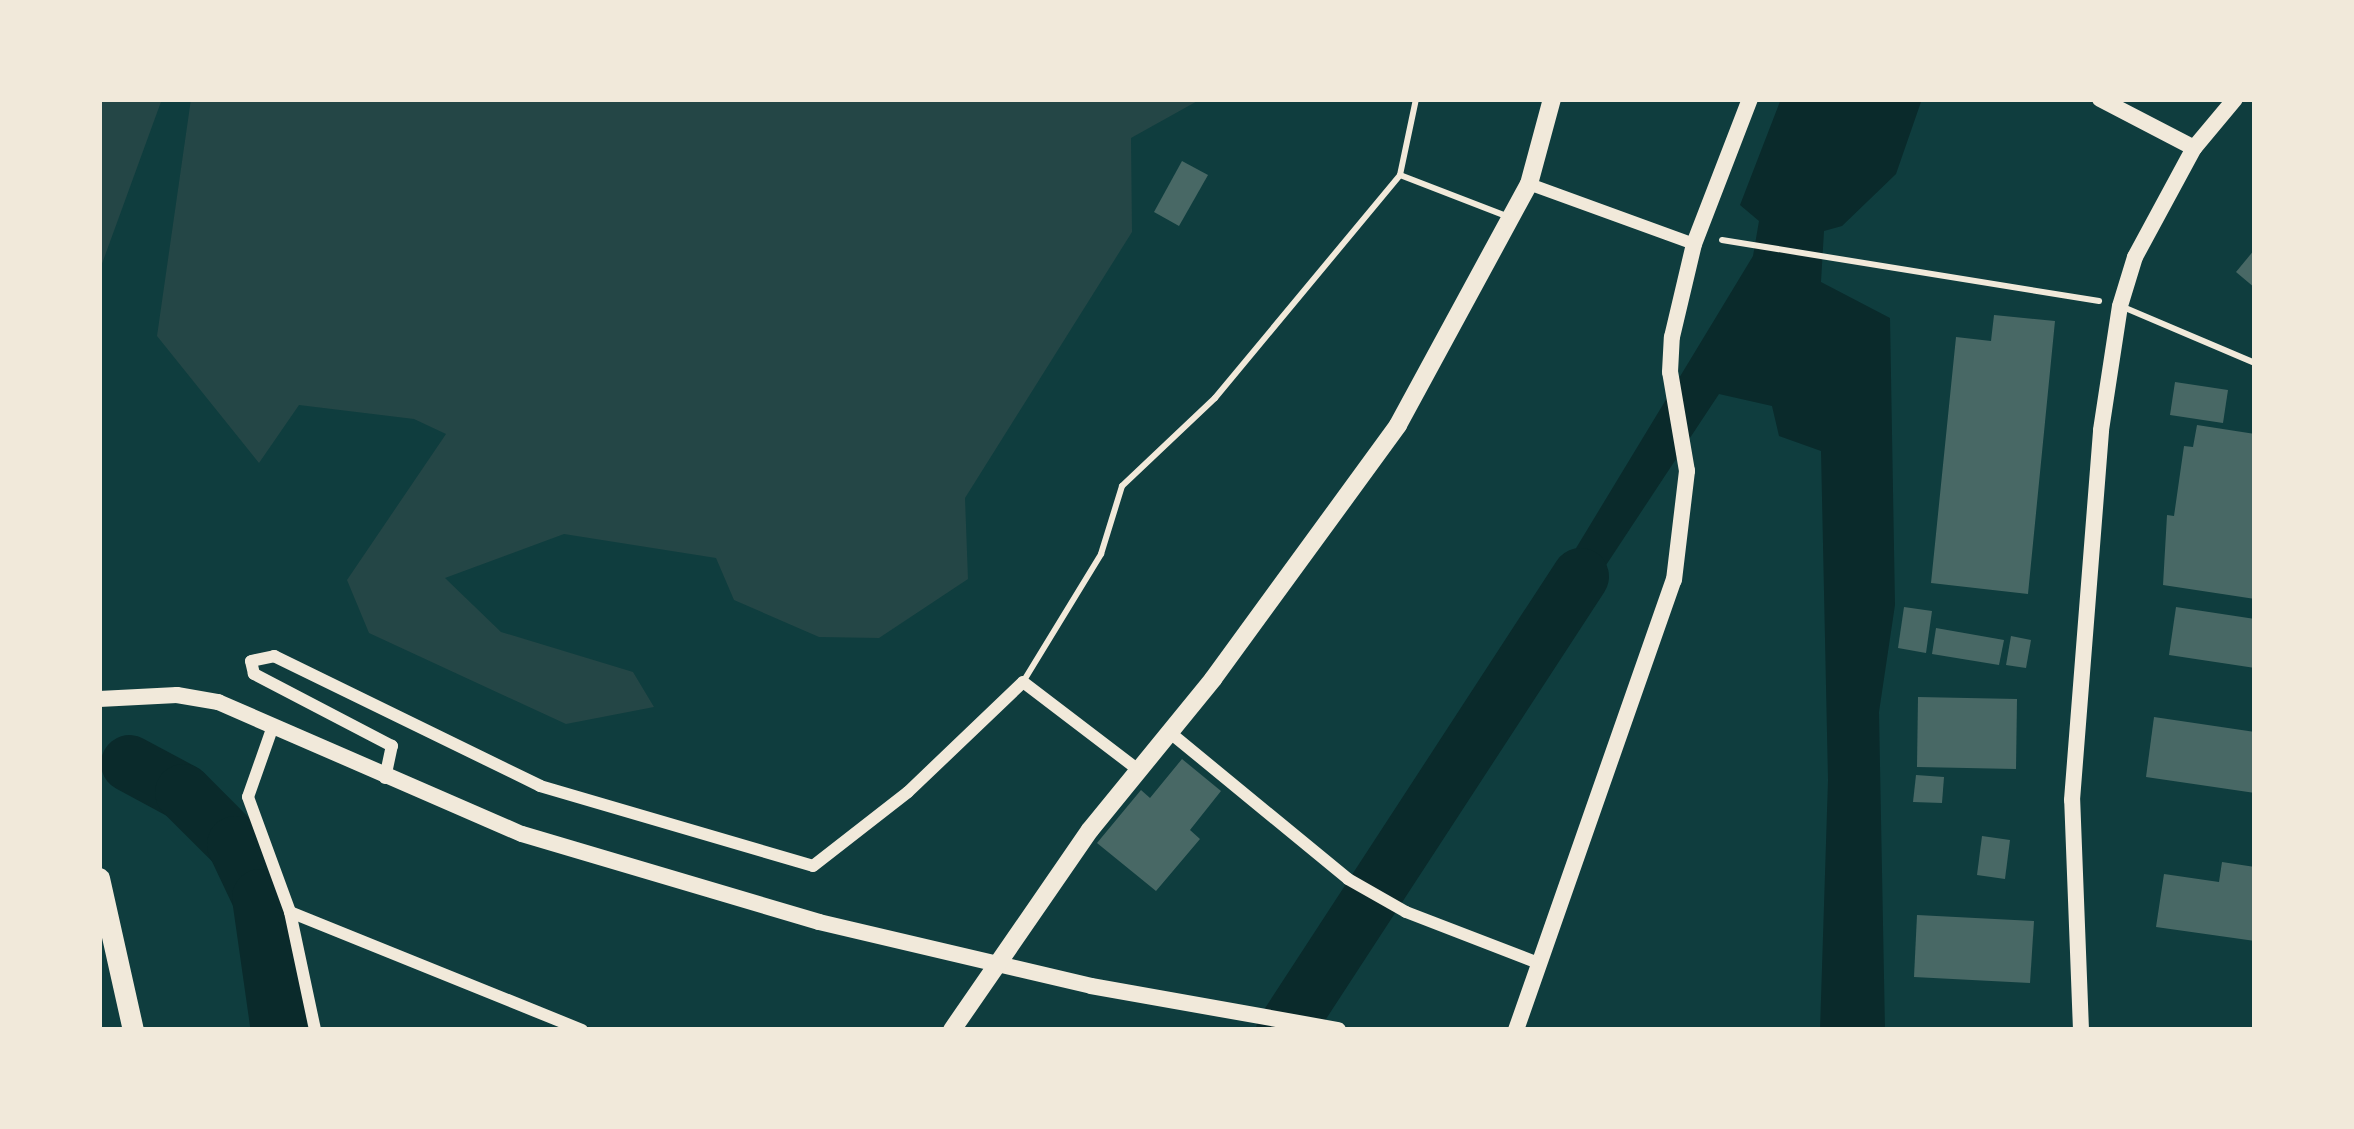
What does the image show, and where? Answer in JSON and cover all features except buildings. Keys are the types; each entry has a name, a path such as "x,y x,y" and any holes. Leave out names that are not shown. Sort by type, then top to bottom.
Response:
{"main road":[{"path":"952,1030 1137,770 1398,424 1529,184 1552,99"},
{"path":"99,878 133,1030"}],"street":[{"path":"1516,1030 1674,580 1687,471 1670,373 1694,244 1750,99"},
{"path":"2100,99 2194,148"},
{"path":"2081,1030 2072,800 2101,430 2120,306 2135,257 2194,148 2235,99"},
{"path":"1529,184 1694,244"},
{"path":"385,778 392,746 254,674 251,661 274,656 540,786 813,866 908,792 1023,682 1137,770"},
{"path":"99,699 177,694 273,726 522,835 653,875 1002,964 1335,1029"},
{"path":"273,726 248,797 290,912 315,1030"},
{"path":"1167,730 1348,880 1406,912 1538,963"},
{"path":"290,912 582,1030"}],"lane":[{"path":"1023,682 1101,554 1122,486 1215,398 1400,175 1416,99"},
{"path":"1400,175 1511,218"},
{"path":"2120,306 2255,364"}],"path":[{"path":"1728,239 2120,306"}],"shaded area":[{"path":"99,99 162,99 99,272"},
{"path":"191,99 1201,99 1131,138 1132,232 965,498 968,579 879,638 819,637 734,600 716,558 564,534 445,578 501,632 633,672 654,707 566,724 369,633 347,580 446,434 414,419 299,405 259,463 157,336"},
{"path":"1781,99 1922,99 1896,174 1842,226 1824,231 1821,282 1890,318 1895,605 1879,712 1885,1030 1820,1030 1828,780 1821,451 1779,436 1772,406 1719,394 1552,647 1521,639 1753,256 1759,221 1740,205"}],"waterway":[{"path":"1284,1030 1580,576"},
{"path":"129,763 183,792 235,844 260,897 279,1030"}]}
